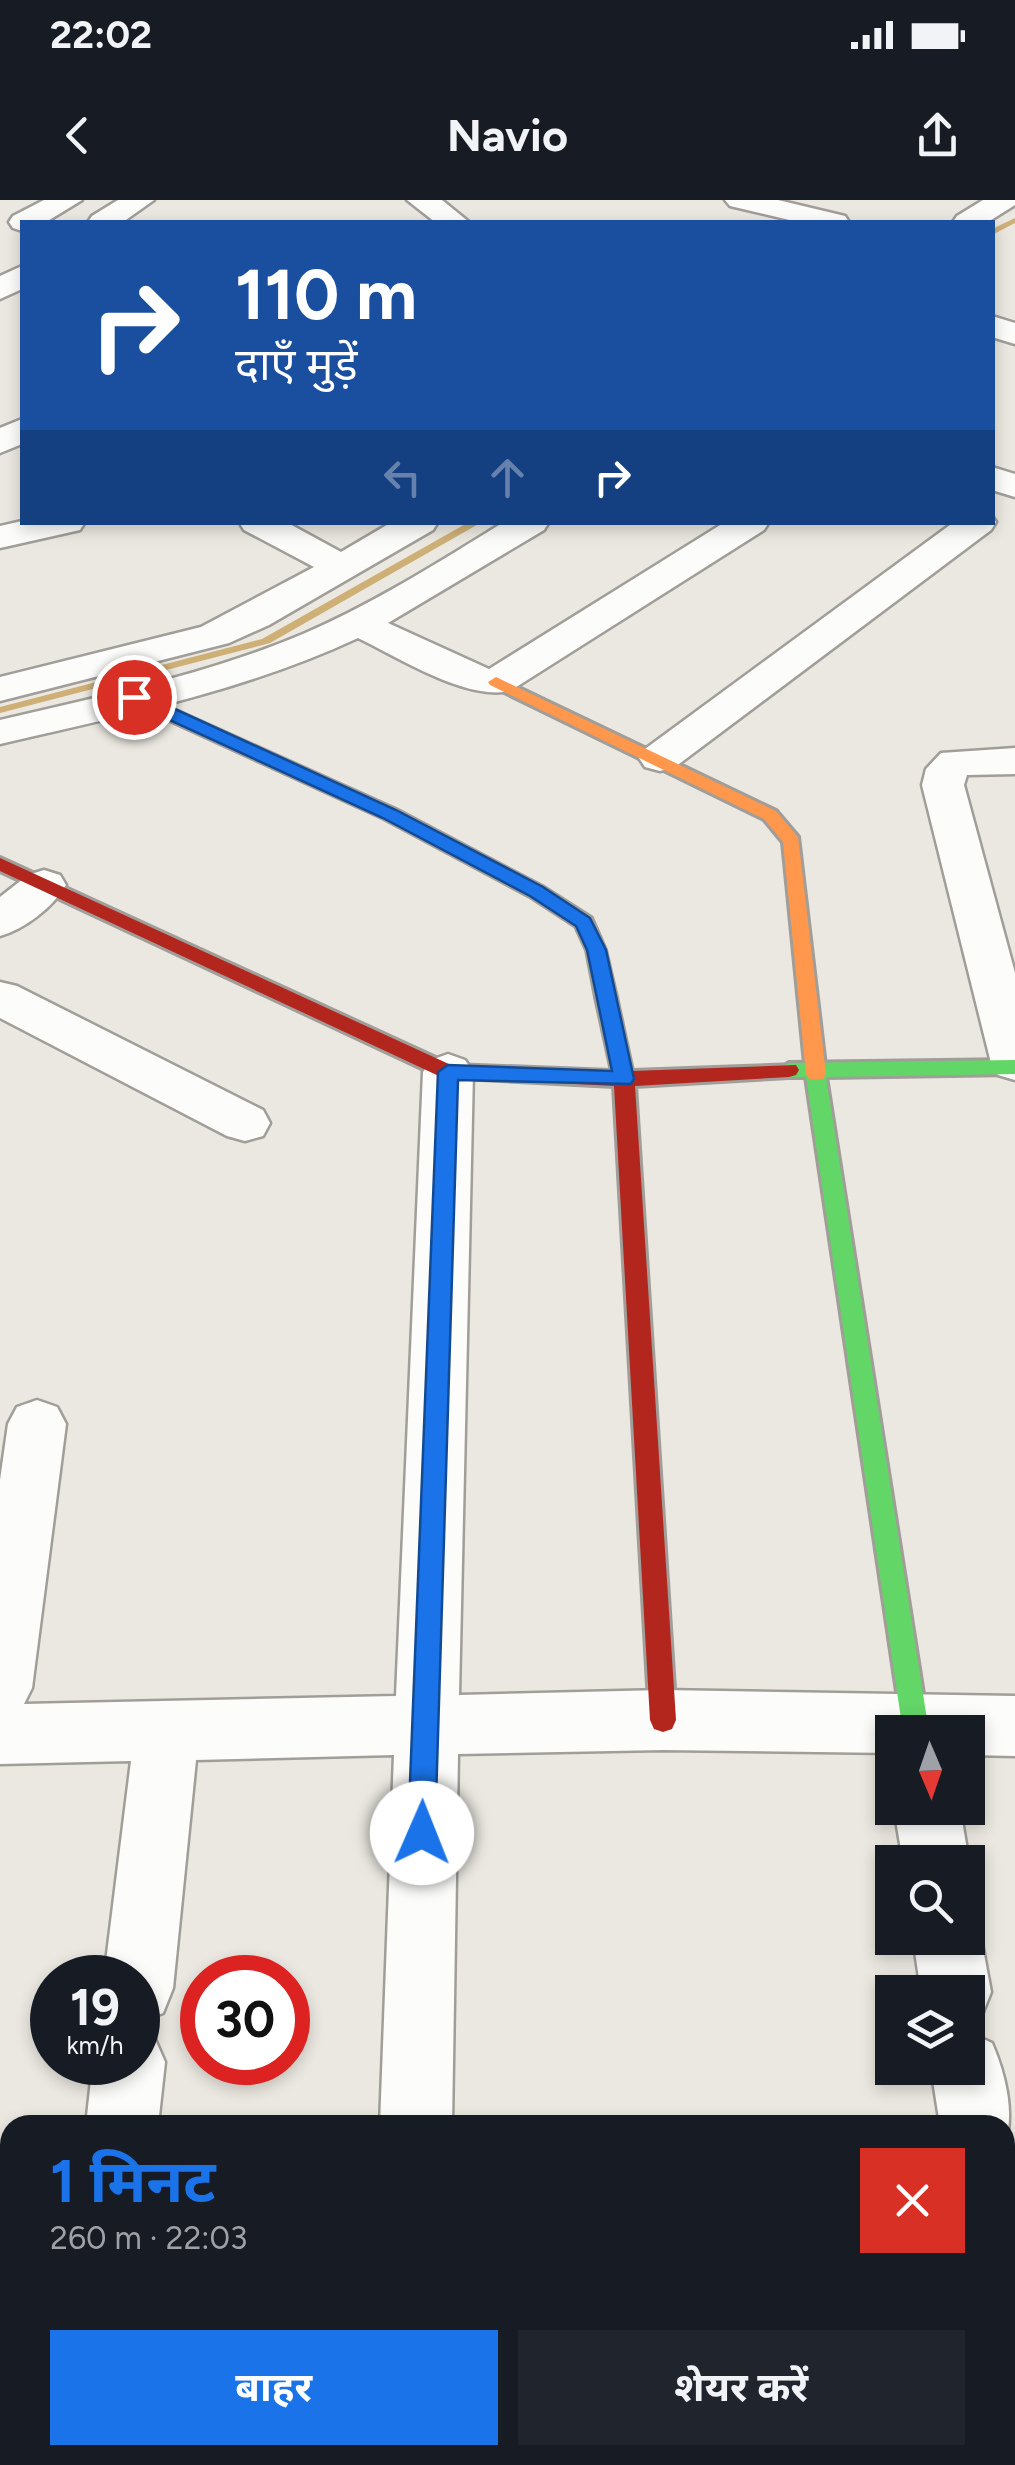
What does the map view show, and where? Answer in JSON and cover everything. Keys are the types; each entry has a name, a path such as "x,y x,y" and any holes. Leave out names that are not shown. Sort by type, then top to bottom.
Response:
{"street":[{"path":"30,220 68,200"},
{"path":"107,220 139,200"},
{"path":"740,200 825,220"},
{"path":"971,220 1004,200"},
{"path":"0,442 19,414"},
{"path":"0,538 54,525"},
{"path":"262,525 340,566"},
{"path":"0,732 134,697 229,651 255,617 415,525"},
{"path":"0,690 229,651 314,643 357,623 526,525"},
{"path":"496,682 746,525"},
{"path":"660,758 974,525"},
{"path":"357,623 427,658 478,679 496,682 660,758 770,815 792,841 815,1068 913,1715"},
{"path":"134,697 390,814 584,922 596,950 624,1079 663,1720"},
{"path":"0,864 448,1072 624,1079 815,1068 1015,1065 944,786 947,769 956,762 1015,761"},
{"path":"0,922 44,885"},
{"path":"0,998 245,1122"},
{"path":"416,2115 424,1723 448,1072"},
{"path":"0,1688 36,1424"},
{"path":"0,1734 663,1720 875,1728"},
{"path":"985,1727 1015,1726"},
{"path":"142,1955 168,1730"},
{"path":"123,2115 126,2085"},
{"path":"970,2085 974,2115"}],"waterway":[{"path":"995,231 1015,220"},
{"path":"0,710 266,641 472,525"}],"traffic: fast":[{"path":"134,697 390,814 537,892 584,922 596,950 606,997"},
{"path":"789,1070 1015,1067"},
{"path":"816,1074 913,1715"}],"traffic: slow":[{"path":"496,682 770,815 792,841 816,1074"}],"traffic: jam":[{"path":"0,864 448,1072 624,1079 789,1070"},
{"path":"606,997 624,1079 663,1720"}],"route":[{"path":"134,697 390,814 536,892 584,922 596,950 624,1079 448,1072 422,1833"}]}
